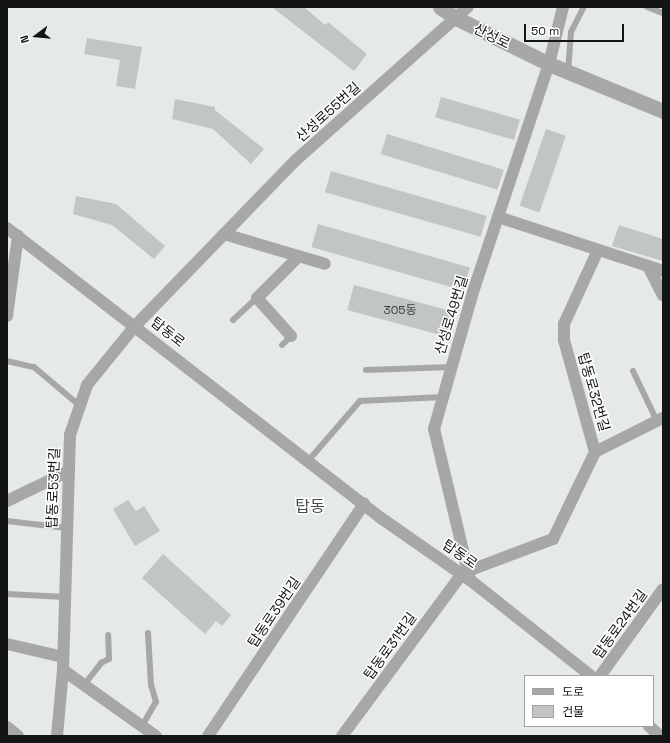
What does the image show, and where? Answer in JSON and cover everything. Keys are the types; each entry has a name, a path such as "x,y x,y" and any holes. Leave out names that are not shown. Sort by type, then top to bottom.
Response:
{"street":[{"name":"산성로","path":"440,7 456,18 549,64 663,111"},
{"name":"산성로55번길","path":"135,326 296,160 468,7"},
{"name":"산성로49번길","path":"467,575 434,429 498,217 549,64 563,7"},
{"path":"498,217 663,271"},
{"name":"탑동로","path":"7,228 364,504 467,575 590,675"},
{"path":"224,234 325,264"},
{"path":"7,316 18,236"},
{"name":"탑동로32번길","path":"595,452 564,340 564,324 598,250"},
{"path":"287,340 256,298 299,256"},
{"path":"648,266 663,295"},
{"name":"탑동로53번길","path":"57,736 63,670 70,435 87,386 135,326"},
{"name":"탑동로32번길","path":"467,575 553,539 595,452 660,420"},
{"path":"7,501 69,471"},
{"name":"탑동로39번길","path":"208,736 364,504"},
{"name":"탑동로31번길","path":"342,736 467,575"},
{"name":"탑동로24번길","path":"601,675 663,589"},
{"path":"7,644 63,657"},
{"path":"63,670 156,736"},
{"path":"650,727 660,736"},
{"path":"7,728 18,736"}],"lane":[{"path":"568,72 570,32 584,7"},
{"path":"648,7 663,13"},
{"path":"233,320 256,298"},
{"path":"7,361 34,367 80,406"},
{"path":"366,370 452,367"},
{"path":"633,371 660,420"},
{"path":"308,461 360,400 443,397"},
{"path":"7,521 67,528"},
{"path":"7,594 65,597"},
{"path":"142,726 156,702 151,684 148,632"},
{"path":"84,685 101,663 109,659 108,635"}],"building":[{"path":"272,7 304,7 325,25 328,22 367,54 354,71"},
{"path":"87,38 142,47 135,89 116,86 120,60 84,54"},
{"path":"441,97 520,120 514,140 435,117"},
{"path":"175,99 215,107 215,110 264,149 251,164 213,129 172,119"},
{"path":"546,129 566,136 539,212 520,206"},
{"path":"387,134 504,170 498,190 381,154"},
{"path":"331,171 487,216 481,237 325,192"},
{"path":"76,196 116,204 165,246 154,259 112,225 73,214"},
{"path":"318,224 470,268 463,291 311,247"},
{"path":"619,225 663,239 663,261 612,246"},
{"path":"354,285 453,311 446,337 347,310"},
{"path":"128,500 136,511 144,506 160,531 135,546 113,509"},
{"path":"163,554 231,615 222,626 216,621 205,634 142,578"}],"district":[{"name":"탑동","path":"310,507"}]}
